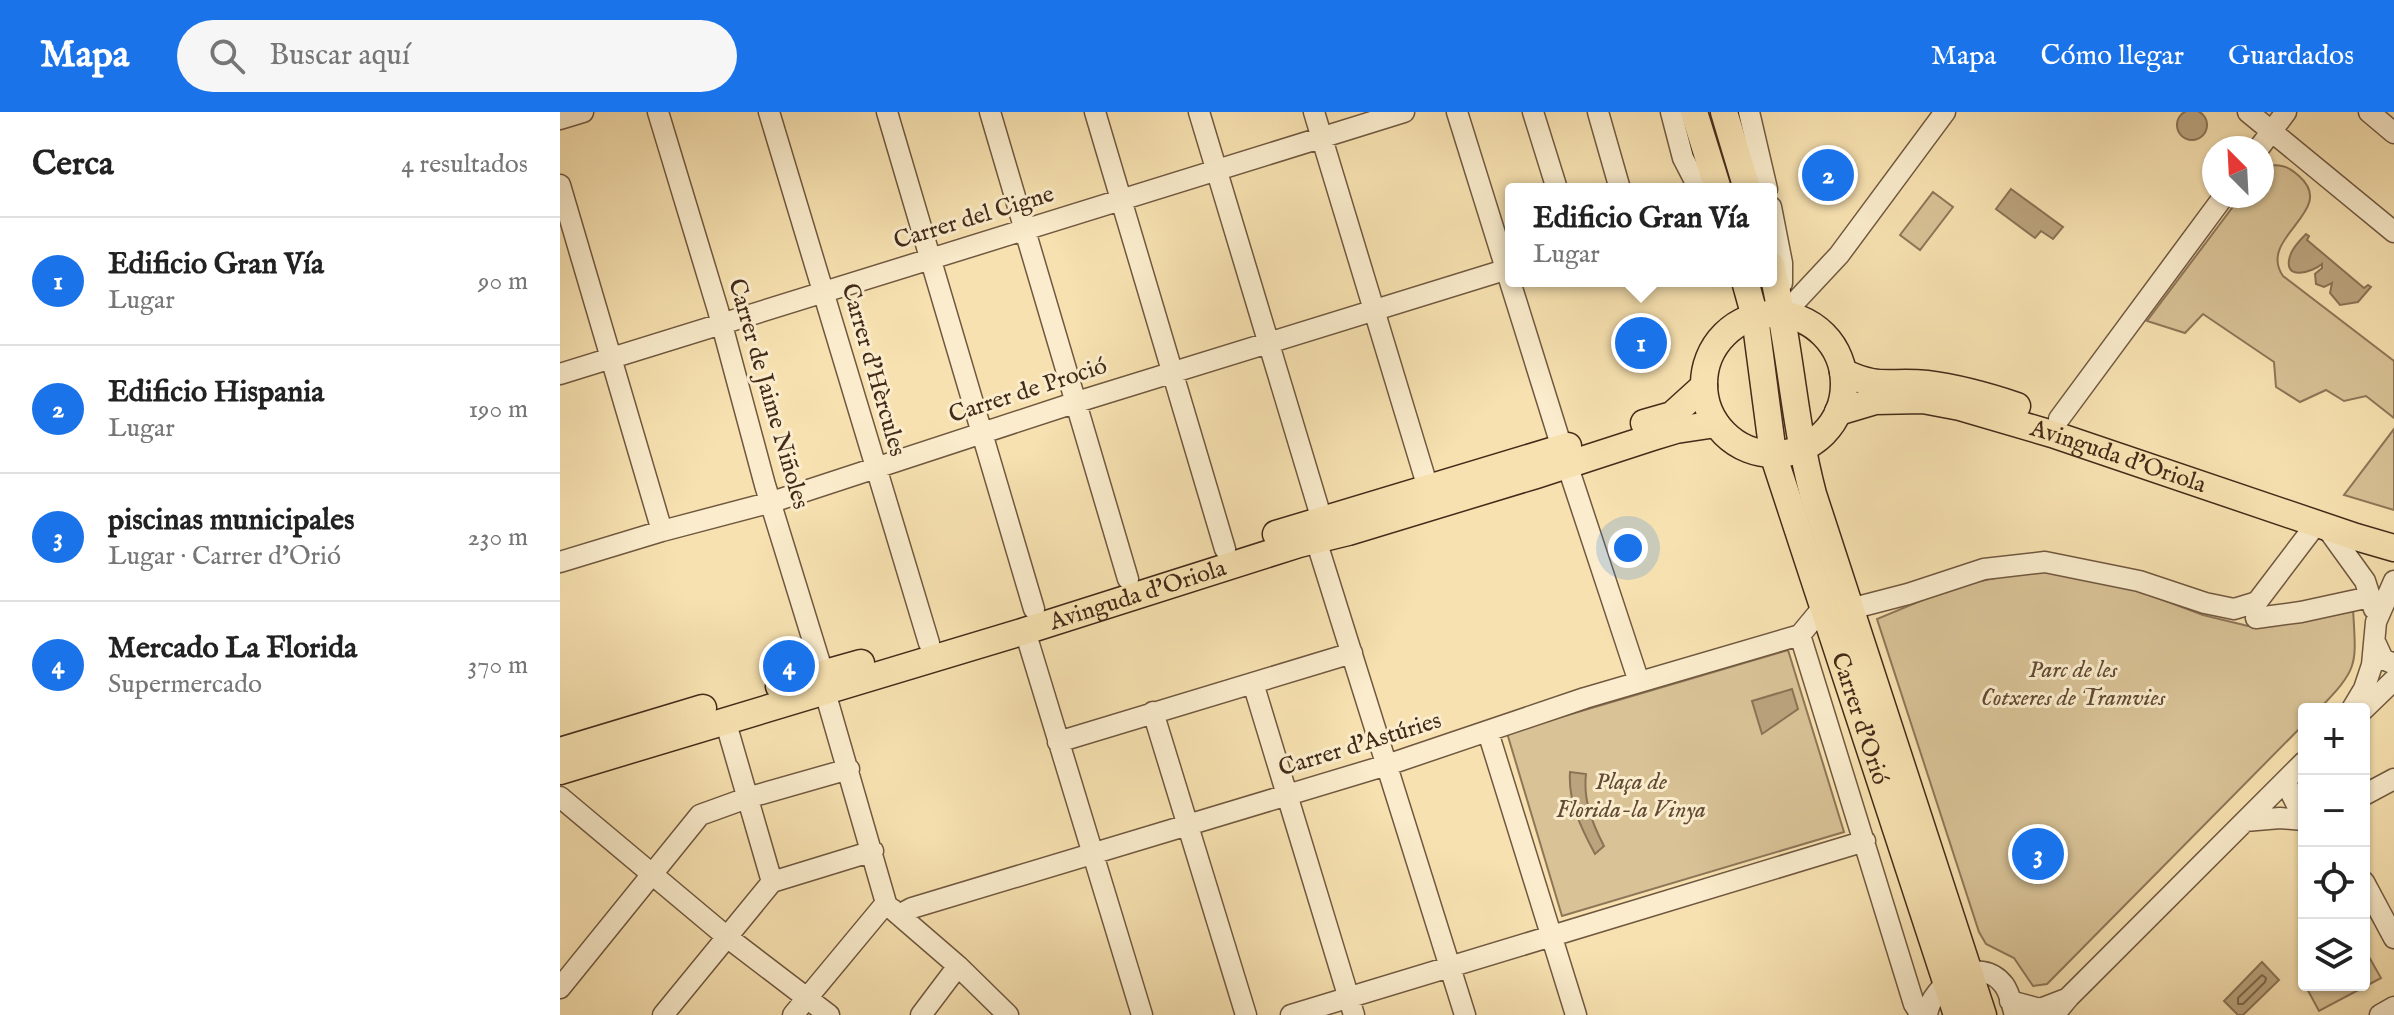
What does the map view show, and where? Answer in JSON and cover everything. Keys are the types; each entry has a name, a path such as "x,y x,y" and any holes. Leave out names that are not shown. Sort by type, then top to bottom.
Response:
{"main road":[{"path":"1694,112 1716,183"},
{"path":"1724,112 1745,183"},
{"name":"Carrer d'Orió","path":"1747,287 1755,317 1773,454 1824,606 1958,977 1983,1015"},
{"name":"Carrer d'Orió","path":"1776,287 1801,448 1958,977 1957,1015"},
{"path":"1783,315 1797,318 1822,333 1839,357 1844,385 1838,412 1823,434 1801,448 1773,454 1751,451 1731,440 1716,424 1707,406 1704,386 1710,356 1728,331 1755,317 1783,315"},
{"name":"Avinguda d'Oriola","path":"1843,372 1875,384 1922,384 1968,390 2394,529"},
{"name":"Avinguda d'Oriola","path":"560,751 824,682 1564,456 1672,415 1704,386"},
{"name":"Avinguda d'Oriola","path":"1838,412 1875,401 1923,400 1960,407 2052,434 2394,548"},
{"name":"Avinguda d'Oriola","path":"560,771 725,720 929,643 1030,620 1128,579 1225,549 1319,530 1428,488 1676,430 1716,424"}],"street":[{"path":"560,119 583,112"},
{"name":"Carrer de Jaime Niñoles","path":"658,112 718,310 765,485 893,909"},
{"name":"Carrer d'Hèrcules","path":"769,112 929,643"},
{"path":"887,112 982,434 1058,742 1142,1015"},
{"path":"990,112 1128,579"},
{"path":"1095,112 1225,549"},
{"path":"1199,112 1352,653 1465,1015"},
{"path":"1314,112 1428,488"},
{"name":"Carrer del Cigne","path":"560,374 1404,112"},
{"path":"1457,112 1505,260"},
{"path":"1533,112 1555,183"},
{"path":"1598,112 1618,183"},
{"path":"1671,112 1683,158 1696,183"},
{"path":"1749,112 1766,183"},
{"path":"1783,315 1839,255 1945,112"},
{"path":"2248,112 2263,136"},
{"path":"2268,136 2286,112"},
{"path":"2369,112 2394,133"},
{"path":"2274,146 2394,232"},
{"path":"560,185 662,531"},
{"path":"2059,419 2215,208"},
{"path":"1777,238 1782,263 1783,315"},
{"name":"Carrer de Proció","path":"560,561 772,502 1077,402 1505,270"},
{"path":"1513,287 1564,456 1639,682"},
{"path":"1850,609 1984,569 2045,562 2139,581 2205,603 2234,609 2257,602 2322,525 2365,581 2376,622 2376,644 2364,689 2356,703"},
{"path":"2376,622 2394,581"},
{"path":"2256,618 2370,597"},
{"path":"1800,635 1824,606"},
{"name":"Carrer d'Astúries","path":"893,909 912,908 1387,765 1585,698 1800,635"},
{"name":"Carrer d'Orió","path":"1800,635 1914,1004 1921,1015"},
{"path":"2376,644 2383,659 2394,664"},
{"path":"1058,742 1352,653"},
{"path":"2370,703 2394,680"},
{"path":"1253,683 1351,1007"},
{"path":"1153,712 1246,1015"},
{"path":"725,720 772,882"},
{"path":"1488,732 1576,1015"},
{"path":"560,988 700,815 849,769"},
{"path":"2298,770 2298,805"},
{"path":"2054,1015 2298,770"},
{"path":"2370,792 2394,779"},
{"path":"560,797 727,937 829,1015"},
{"path":"2245,821 2298,820"},
{"path":"1291,1015 1351,1007 1450,969 1865,841"},
{"path":"663,1015 772,882 873,851"},
{"path":"2370,893 2394,938"},
{"path":"793,1015 893,909 1008,1015"},
{"path":"921,1015 958,966"},
{"path":"1927,1015 1928,1004 1958,977 1983,973 2005,986 2012,1008 2040,1009 2069,997"},
{"path":"2380,1015 2394,1007"}],"green space":[{"path":"2274,165 2283,166 2299,176 2309,189 2310,201 2280,249 2278,262 2283,276 2394,361 2394,418 2366,396 2344,401 2326,390 2300,402 2276,387 2274,362 2203,314 2185,333 2147,321 2232,208 2274,208"},
{"path":"1933,192 1953,207 1920,250 1900,235"},
{"path":"2394,429 2394,510 2344,495"},
{"name":"Parc de les Cotxeres de Tramvies","path":"2035,570 2110,580 2203,615 2248,626 2286,624 2353,608 2354,654 2349,674 2342,684 2325,703 2298,703 2298,730 2047,984 2033,986 2014,958 1986,944 1979,932 1877,619 1956,586"},
{"name":"Plaça de Florida-la Vinya","path":"1788,650 1844,832 1562,916 1507,733"},
{"path":"2370,959 2381,978 2370,984"},
{"path":"2308,991 2357,991 2319,1011"}],"water":[{"path":"2192,110 2198,111 2206,119 2206,131 2198,139 2192,140 2186,139 2178,131 2177,125 2178,119 2186,111"},
{"path":"2011,189 2063,227 2053,239 2041,231 2035,238 1996,209"},
{"path":"2306,234 2309,236 2307,240 2364,288 2368,285 2371,287 2358,302 2340,305 2330,293 2332,283 2324,287 2316,284 2315,274 2322,264 2300,273 2290,269 2291,253"},
{"path":"1792,689 1798,709 1762,734 1752,701"},
{"path":"1570,772 1586,774 1589,811 1604,846 1595,854 1573,804"},
{"path":"2262,962 2279,980 2243,1015 2238,1015 2224,1001"}],"place":[{"name":"Edificio Hispania","path":"1828,175"},
{"name":"Edificio Gran Vía","path":"1641,343"},
{"name":"Mercado La Florida","path":"789,666"},
{"name":"piscinas municipales","path":"2038,854"}]}
